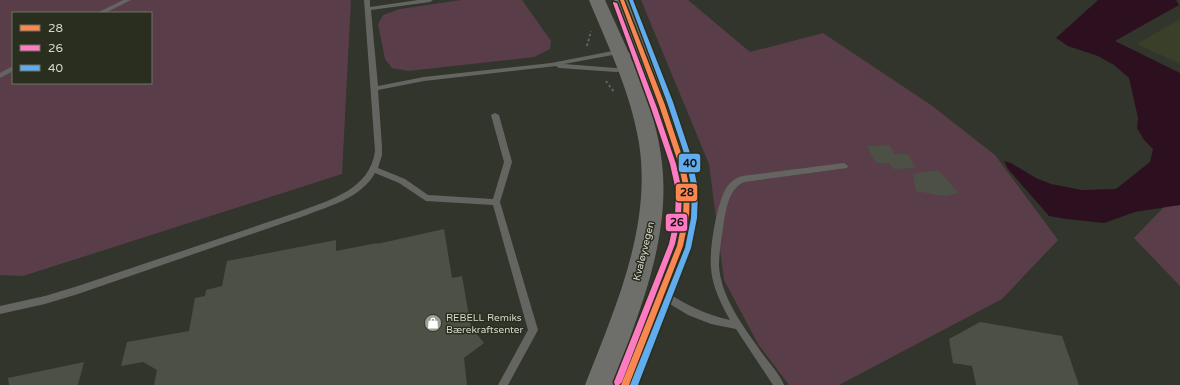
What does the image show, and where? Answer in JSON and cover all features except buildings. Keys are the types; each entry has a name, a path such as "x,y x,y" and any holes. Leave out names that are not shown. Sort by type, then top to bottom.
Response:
{"main road":[{"name":"Kvaløyvegen","path":"597,0 629,59 662,105 681,162 687,190 686,217 680,246 671,273 661,294 629,375"},
{"name":"Kvaløyvegen","path":"599,385 631,298 646,243 651,217 652,163 629,59 622,0"}],"lane":[{"path":"102,12 128,0"},
{"path":"0,310 45,300 78,290 301,214 331,203 352,192 366,182 374,170 378,158 375,89 367,0"},
{"path":"368,9 430,0"},
{"path":"375,89 430,78 551,65 584,57 629,59"},
{"path":"551,65 616,70 629,59"},
{"path":"0,76 12,69"},
{"path":"495,115 508,162 496,202 533,330 503,385"},
{"path":"779,385 739,326 724,299 717,280 715,253 723,204 730,187 735,182 742,179 844,166"},
{"path":"374,170 402,180 426,198 496,202"},
{"path":"661,294 691,312 711,320 739,326"}],"path":[{"path":"602,76 616,93"}],"shaded area":[{"path":"0,0 351,0 342,174 23,276 0,275"},
{"path":"461,0 522,0 551,41 550,49 534,57 408,71 392,68 385,59 378,24 383,15 400,9"},
{"path":"641,0 688,0 750,52 823,33 931,105 995,155 1058,240 1002,299 839,385 789,385 758,344 724,280 709,164"},
{"path":"1098,0 1176,0 1179,5 1115,41 1180,73 1180,205 1135,212 1104,223 1049,216 1008,169 1004,161 1011,163 1036,178 1051,184 1082,190 1116,189 1150,162 1153,149 1144,140 1137,128 1138,118 1129,78 1114,65 1098,56 1068,46 1056,38"},
{"path":"1180,19 1180,64 1137,44"},
{"path":"1180,205 1180,286 1134,238 1164,207"}],"transit line":[{"name":"28","path":"622,0 662,105 681,162 687,190 686,217 680,246 625,385"},
{"name":"40","path":"631,0 670,102 689,159 695,190 694,218 688,248 634,385"},
{"name":"26","path":"615,3 654,108 673,164 679,191 678,216 672,244 618,382"}],"place":[{"name":"REBELL Remiks Bærekraftsenter","path":"433,323"}]}
